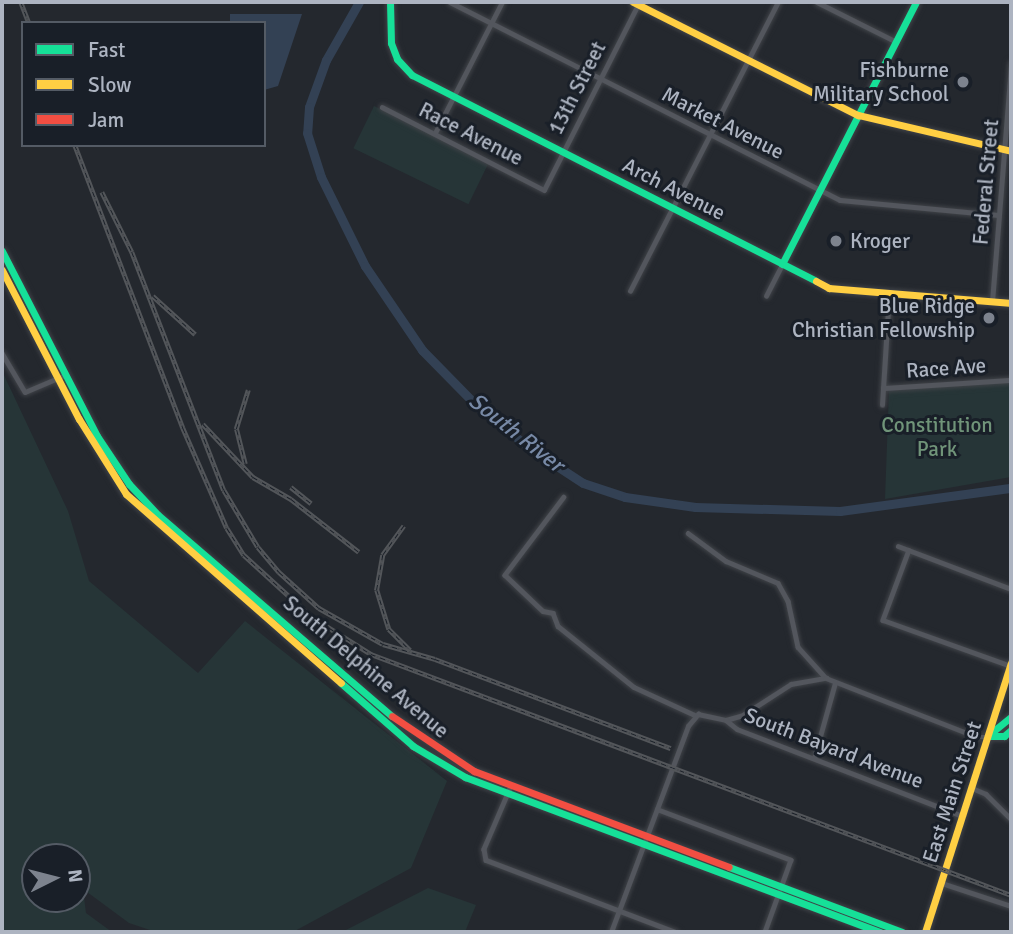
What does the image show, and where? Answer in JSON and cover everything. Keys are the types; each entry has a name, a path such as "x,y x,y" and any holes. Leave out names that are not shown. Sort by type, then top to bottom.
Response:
{"main road":[{"name":"Arch Avenue","path":"390,2 389,35 397,59 412,75 782,264 838,290 1011,303"},
{"path":"782,264 916,2"},
{"path":"637,3 858,115 1007,150"},
{"name":"South Delphine Avenue","path":"2,251 107,470 141,511 406,740 448,768 902,932"},
{"name":"South Delphine Avenue","path":"2,270 62,377"},
{"name":"East Main Street","path":"925,932 1011,665"},
{"path":"988,736 1011,717"},
{"path":"988,736 1004,736 1011,730"},
{"name":"South Delphine Avenue","path":"645,840 779,896 880,932"}],"street":[{"name":"Market Avenue","path":"450,2 820,190 851,202 998,215"},
{"path":"435,133 502,2"},
{"path":"630,290 778,2"},
{"path":"817,2 895,41"},
{"name":"13th Street","path":"544,190 637,3"},
{"name":"Federal Street","path":"992,302 998,215 1007,150 1011,64"},
{"name":"Race Avenue","path":"382,107 544,190"},
{"path":"766,296 782,264"},
{"path":"882,405 889,295"},
{"path":"2,353 25,392 62,377"},
{"name":"Race Ave","path":"883,388 1011,380"},
{"name":"South Bayard Avenue","path":"564,497 505,575 543,611 553,613 558,626 634,687 695,715 726,720 737,729 961,816"},
{"path":"688,533 726,561 778,583 788,601 798,647 826,678 977,737 988,736"},
{"path":"898,546 1011,589"},
{"path":"909,550 883,620 979,656 1011,665"},
{"path":"726,720 743,715 792,684 826,678"},
{"path":"814,758 835,683"},
{"path":"611,932 695,715"},
{"path":"971,788 986,794 1011,818"},
{"path":"510,790 484,849 486,860 676,932"},
{"path":"657,809 792,861 765,932"},
{"path":"941,883 1011,906"}],"green space":[{"path":"374,106 489,162 468,204 353,148"},
{"path":"2,371 68,511 89,581 198,673 245,621 447,781 411,868 293,932 156,932 129,923 91,895 91,843 21,843 21,913 86,913 112,932 2,932"},
{"name":"Constitution Park","path":"1011,382 1011,477 885,499 889,390"},
{"path":"428,888 476,905 465,932 342,932"}],"water":[{"path":"230,14 302,14 278,86 266,89 266,21 230,21"}],"waterway":[{"name":"South River","path":"359,2 326,60 309,107 307,133 321,177 365,266 422,350 478,407 531,449 583,483 625,497 695,507 840,511 1011,488"}],"railway":[{"path":"21,2 28,21"},
{"path":"76,147 183,428 227,528 244,555 312,617 371,654 1011,895"},
{"path":"102,192 132,252 224,490 258,547 279,572 319,608 383,644 435,659 671,748"},
{"path":"153,296 195,334"},
{"path":"245,464 236,429 248,390"},
{"path":"203,424 253,477 291,499 359,552"},
{"path":"291,487 311,503"},
{"path":"404,526 383,555 377,590 389,629 410,650"}],"traffic: fast":[{"path":"390,2 391,43 397,59 412,75 816,281"},
{"path":"782,264 916,2"},
{"path":"2,251 97,436 129,484 158,515 392,716"},
{"path":"341,683 413,746 465,777 880,932"},
{"path":"991,733 1011,717"},
{"path":"989,736 1004,736 1011,730"},
{"path":"729,867 902,932"}],"traffic: slow":[{"path":"633,2 858,115 1011,151"},
{"path":"2,270 79,419 126,494 341,683"},
{"path":"816,281 829,288 1011,303"},
{"path":"925,932 1011,663"}],"traffic: jam":[{"path":"392,716 474,771 729,867"}],"place":[{"name":"Fishburne Military School","path":"963,82"},
{"name":"Kroger","path":"836,241"},
{"name":"Blue Ridge Christian Fellowship","path":"989,318"}]}
